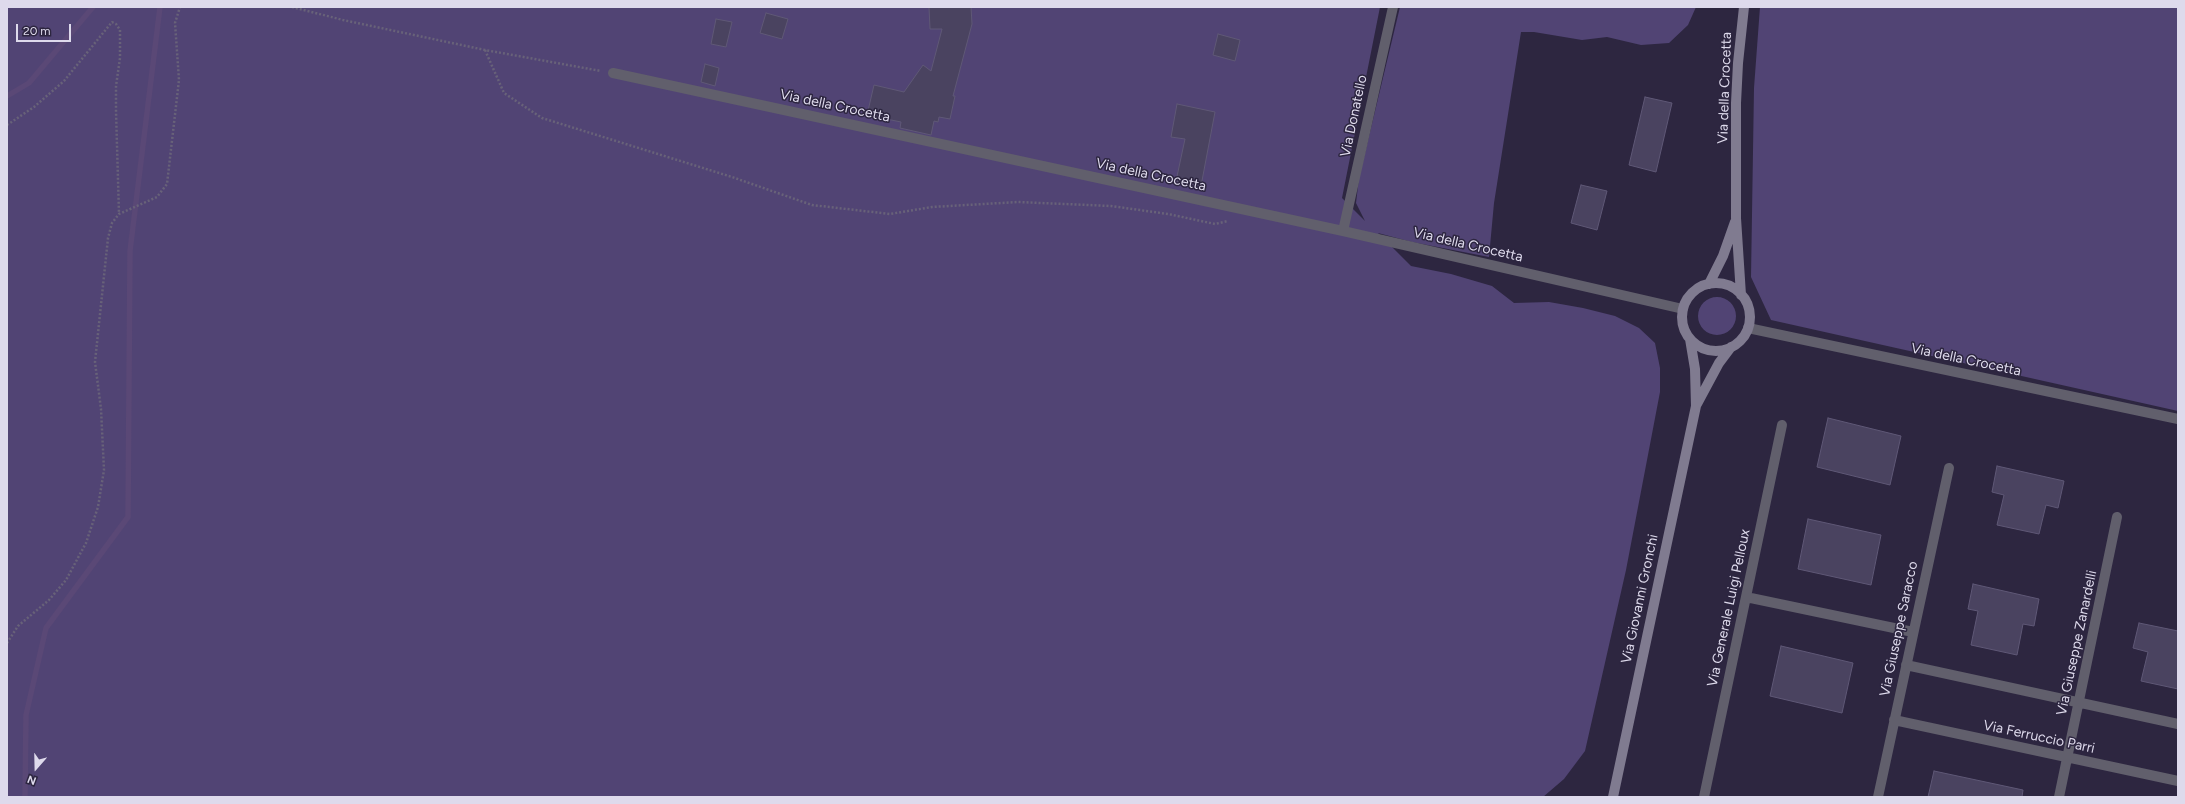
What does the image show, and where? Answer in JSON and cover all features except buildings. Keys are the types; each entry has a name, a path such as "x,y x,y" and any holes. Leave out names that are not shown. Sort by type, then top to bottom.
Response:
{"street":[{"name":"Via Donatello","path":"1343,231 1393,7"},
{"name":"Via della Crocetta","path":"1741,295 1736,218 1736,90 1744,7"},
{"name":"Via della Crocetta","path":"613,73 1343,231 1683,309"},
{"name":"Via della Crocetta","path":"1709,284 1725,250 1736,218"},
{"path":"1709,284 1726,285 1741,295 1749,310 1748,328 1744,336 1731,347 1713,350 1696,344 1690,338 1682,320 1683,309 1692,293 1709,284"},
{"name":"Via della Crocetta","path":"1748,328 2178,419"},
{"name":"Via Giovanni Gronchi","path":"1613,797 1696,406 1695,369 1690,338"},
{"name":"Via Giovanni Gronchi","path":"1696,406 1716,369 1731,347"},
{"name":"Via Generale Luigi Pelloux","path":"1704,797 1782,425"},
{"name":"Via Giuseppe Saracco","path":"1878,797 1949,468"},
{"name":"Via Giuseppe Zanardelli","path":"2059,797 2117,517"},
{"path":"1746,597 1913,632"},
{"path":"1906,665 2178,724"},
{"name":"Via Ferruccio Parri","path":"1894,720 2178,781"}],"path":[{"path":"7,643 18,626 49,600 66,580 86,542 98,507 104,470 101,409 95,362 108,238 112,223 119,214 158,197 167,184 179,80 175,23 180,7"},
{"path":"292,7 343,20 485,50 613,73"},
{"path":"7,125 34,107 64,81 112,22 116,24 120,30 120,58 116,105 119,214"},
{"path":"485,50 504,93 542,118 812,205 890,214 932,207 1018,202 1111,206 1168,214 1214,224 1236,220"}],"shaded area":[{"path":"7,7 1380,7 1342,198 1365,221 1356,203 1359,178 1400,7 1696,7 1688,25 1669,43 1641,45 1607,37 1582,40 1534,32 1521,32 1494,203 1489,257 1412,242 1378,233 1411,266 1451,274 1492,286 1514,303 1549,302 1615,316 1639,328 1655,343 1660,368 1660,392 1626,570 1585,751 1564,779 1543,797 7,797"},
{"path":"1760,7 2178,7 2178,411 1771,320 1751,277 1754,88"},
{"path":"1717,297 1730,303 1736,316 1730,329 1717,335 1704,329 1698,316 1704,303"}],"waterway":[{"path":"7,96 29,83 93,7"},
{"path":"25,797 26,715 46,628 128,517 130,251 160,7"}]}
